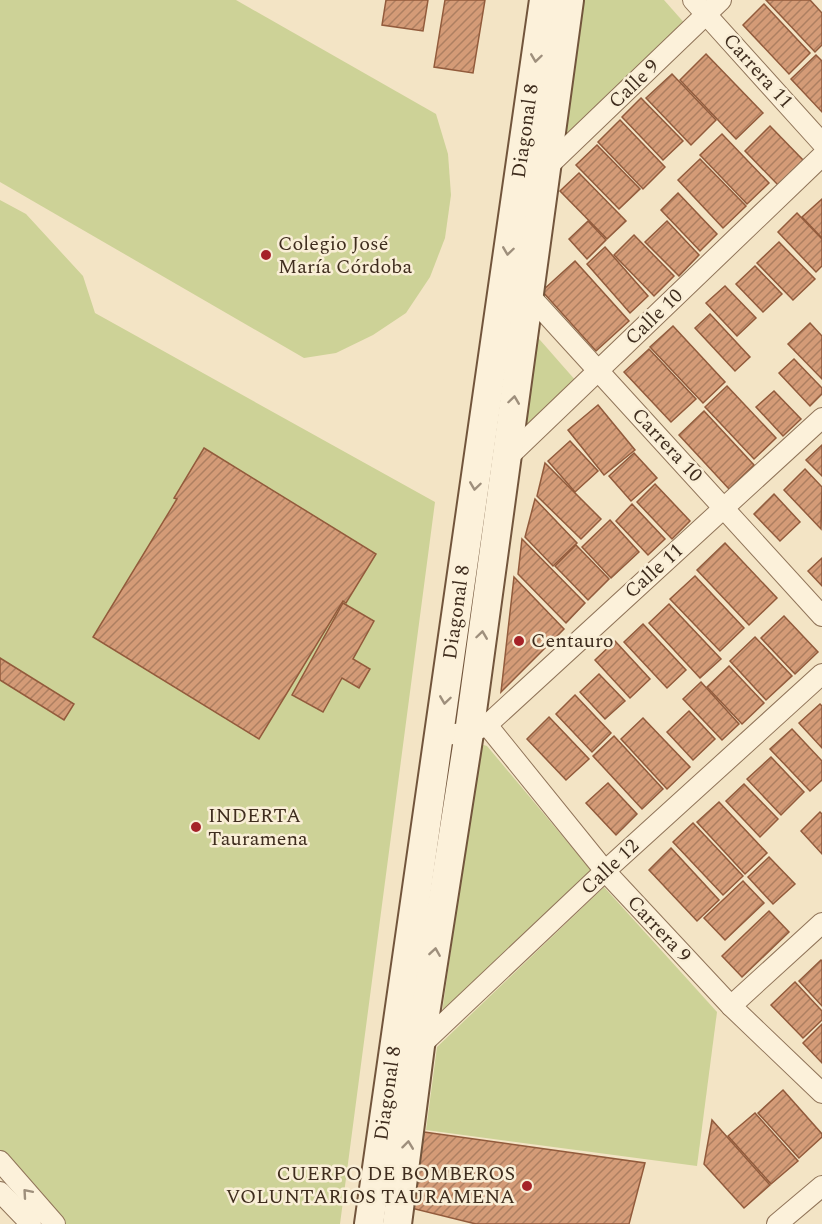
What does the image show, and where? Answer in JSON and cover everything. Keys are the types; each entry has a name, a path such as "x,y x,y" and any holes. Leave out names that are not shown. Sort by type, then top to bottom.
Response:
{"street":[{"name":"Diagonal 8","path":"397,1224 407,1045 440,735 493,457 516,292 544,0"},
{"name":"Diagonal 8","path":"516,292 546,168 569,0"},
{"name":"Calle 9","path":"546,168 700,7 721,0"},
{"name":"Carrera 11","path":"700,7 822,142"},
{"name":"Calle 10","path":"493,457 598,371 822,156"},
{"name":"Carrera 10","path":"516,292 598,371 822,616"},
{"name":"Calle 11","path":"478,729 822,418"},
{"name":"Diagonal 8","path":"369,1224 478,729 493,457"},
{"name":"Calle 12","path":"407,1045 605,872 822,674"},
{"path":"440,735 478,729"},
{"name":"Carrera 9","path":"478,729 605,872 731,1005 822,1093"},
{"path":"731,1005 822,923"},
{"path":"0,1161 55,1224"},
{"path":"777,1224 822,1186"},
{"path":"0,1192 31,1224"}],"green space":[{"name":"Colegio José María Córdoba","path":"0,0 236,0 436,114 448,154 451,195 445,238 430,277 406,313 373,335 336,353 304,358 0,182"},
{"path":"581,0 664,0 687,26 563,140"},
{"name":"INDERTA Tauramena","path":"0,200 26,214 83,276 95,313 435,502 340,1224 65,1224 0,1152"},
{"path":"533,332 576,381 516,438"},
{"path":"480,744 487,746 596,876 441,1020"},
{"path":"604,887 717,1012 697,1166 426,1130 437,1047"}],"building":[{"path":"386,0 428,0 423,31 382,25"},
{"path":"445,0 485,0 473,73 434,67"},
{"path":"766,0 810,0 822,13 822,45 815,52"},
{"path":"764,4 810,53 789,74 743,25"},
{"path":"706,54 763,113 736,139 680,80"},
{"path":"816,55 822,61 822,112 791,79"},
{"path":"672,74 716,120 691,145 646,98"},
{"path":"641,98 683,141 663,160 622,117"},
{"path":"620,120 665,167 643,189 598,142"},
{"path":"770,126 804,161 779,186 745,151"},
{"path":"722,134 769,183 747,204 700,155"},
{"path":"597,145 640,189 619,209 576,165"},
{"path":"700,159 746,206 723,228 678,180"},
{"path":"579,173 626,221 607,239 560,191"},
{"path":"678,193 717,234 700,251 661,210"},
{"path":"822,199 822,238 802,217"},
{"path":"797,213 822,239 822,266 816,272 778,232"},
{"path":"588,221 606,240 587,259 569,239"},
{"path":"667,221 699,255 679,276 645,242"},
{"path":"634,235 674,276 654,296 614,255"},
{"path":"779,242 815,279 793,300 757,263"},
{"path":"605,247 648,296 630,313 587,264"},
{"path":"575,261 629,321 596,351 542,291"},
{"path":"755,266 782,294 763,312 736,284"},
{"path":"725,286 756,318 737,336 706,303"},
{"path":"710,314 750,357 735,371 695,328"},
{"path":"810,323 822,336 822,379 788,344"},
{"path":"673,326 725,382 703,403 650,347"},
{"path":"649,349 696,399 671,422 624,372"},
{"path":"794,359 822,388 822,394 810,406 779,373"},
{"path":"727,386 776,438 754,459 705,407"},
{"path":"774,391 801,419 783,436 756,407"},
{"path":"598,405 635,450 604,475 568,430"},
{"path":"704,411 754,465 729,489 679,435"},
{"path":"570,441 598,471 575,492 548,461"},
{"path":"822,445 822,476 806,460"},
{"path":"204,448 376,554 346,603 343,601 259,739 93,637 177,499 174,498"},
{"path":"634,453 657,478 631,501 609,476"},
{"path":"545,463 601,519 581,539 537,496"},
{"path":"805,469 822,487 821,529 784,490"},
{"path":"655,484 690,521 672,539 637,502"},
{"path":"774,494 800,522 780,541 754,514"},
{"path":"535,499 577,543 553,566 525,537"},
{"path":"632,504 665,539 648,555 616,521"},
{"path":"610,520 639,552 611,578 582,547"},
{"path":"522,539 585,603 566,623 518,574"},
{"path":"725,543 777,598 749,625 697,570"},
{"path":"576,545 609,579 588,600 555,566"},
{"path":"822,558 822,586 808,571"},
{"path":"695,576 744,628 720,651 670,599"},
{"path":"514,577 564,629 501,692"},
{"path":"343,603 374,621 353,659 370,669 359,688 342,678 323,712 292,695"},
{"path":"669,604 721,659 700,678 649,623"},
{"path":"784,616 818,652 795,674 761,638"},
{"path":"643,624 686,670 667,688 624,642"},
{"path":"755,637 792,676 766,700 730,661"},
{"path":"615,641 650,679 630,698 595,660"},
{"path":"0,658 74,704 64,720 0,680"},
{"path":"729,666 764,703 742,724 707,687"},
{"path":"599,674 625,701 605,719 580,692"},
{"path":"701,682 739,724 722,740 683,699"},
{"path":"575,695 611,733 592,752 556,714"},
{"path":"820,704 822,706 822,748 799,723"},
{"path":"689,711 715,739 693,760 667,732"},
{"path":"549,717 589,759 566,780 527,739"},
{"path":"643,718 690,767 667,789 621,739"},
{"path":"792,729 822,761 822,780 810,791 770,749"},
{"path":"614,736 663,789 642,809 593,756"},
{"path":"771,757 804,792 781,815 747,779"},
{"path":"608,783 637,814 616,835 586,803"},
{"path":"744,784 778,819 760,837 726,801"},
{"path":"719,802 767,853 745,874 697,822"},
{"path":"820,812 822,814 822,854 801,831"},
{"path":"693,823 743,876 723,895 673,842"},
{"path":"671,848 719,900 697,921 649,870"},
{"path":"769,857 795,884 773,904 748,877"},
{"path":"743,881 764,903 725,940 704,918"},
{"path":"769,911 789,932 742,977 722,956"},
{"path":"822,961 822,1006 799,981"},
{"path":"795,982 822,1011 822,1020 803,1038 771,1005"},
{"path":"822,1024 822,1063 803,1043"},
{"path":"783,1090 822,1134 822,1137 799,1158 758,1113"},
{"path":"755,1113 798,1161 771,1184 728,1136"},
{"path":"712,1120 770,1185 744,1208 704,1164"},
{"name":"CUERPO DE BOMBEROS VOLUNTARIOS TAURAMENA","path":"424,1132 645,1163 629,1224 476,1224 411,1208"}],"place":[{"name":"Colegio José María Córdoba","path":"266,255"},
{"name":"Centauro","path":"519,641"},
{"name":"INDERTA Tauramena","path":"196,827"},
{"name":"CUERPO DE BOMBEROS VOLUNTARIOS TAURAMENA","path":"527,1186"}]}
